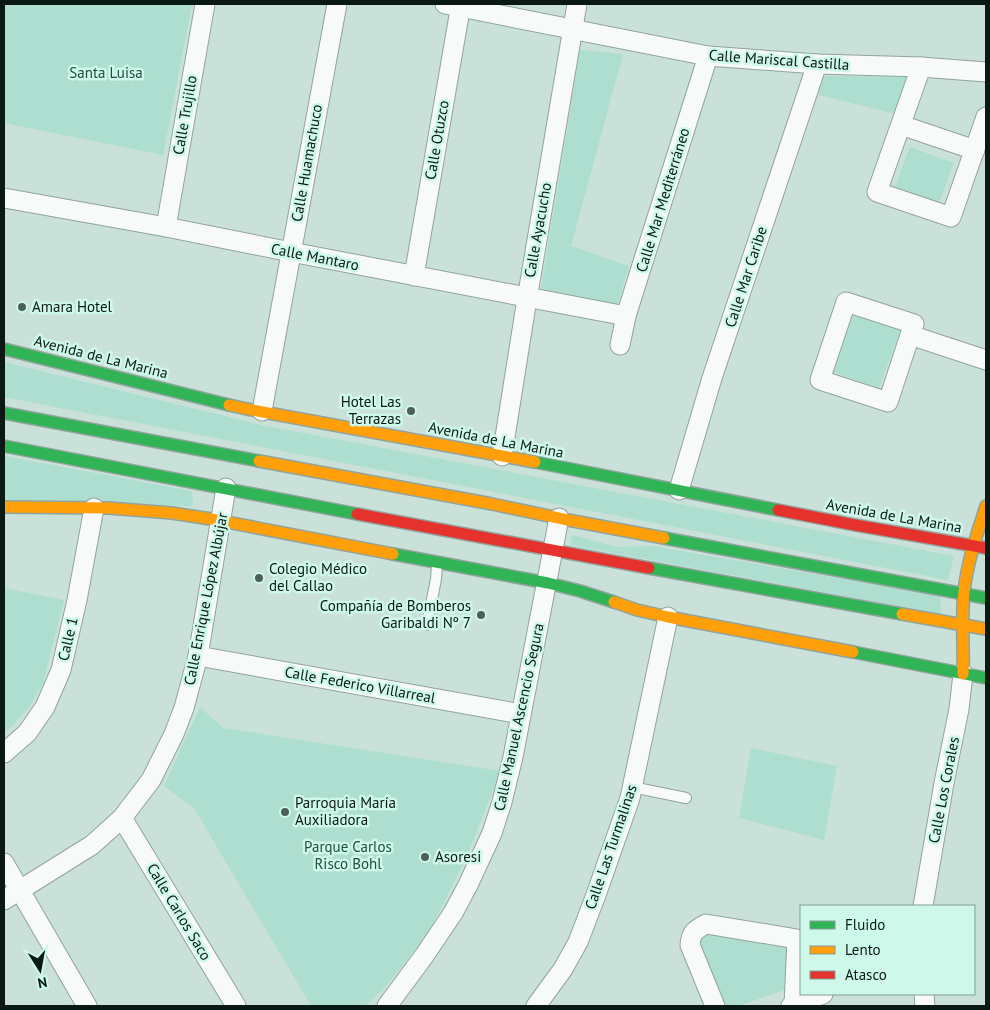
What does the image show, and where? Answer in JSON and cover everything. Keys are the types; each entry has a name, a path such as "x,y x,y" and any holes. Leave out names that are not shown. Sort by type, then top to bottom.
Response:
{"main road":[{"name":"Avenida de La Marina","path":"4,350 262,411 855,525 986,548"},
{"path":"4,413 986,598"},
{"path":"4,446 986,629"},
{"path":"963,674 962,624 964,594 973,546 986,506"},
{"path":"4,507 141,510 221,521 548,583 580,591 637,610 668,617 767,634 986,678"}],"street":[{"name":"Calle Trujillo","path":"166,227 205,4"},
{"name":"Calle Huamachuco","path":"262,411 337,4"},
{"name":"Calle Ayacucho","path":"502,456 577,4"},
{"name":"Calle Mariscal Castilla","path":"456,5 708,56 817,64 920,67 986,72"},
{"name":"Calle Otuzco","path":"414,276 456,5"},
{"name":"Calle Mar Mediterráneo","path":"620,345 626,316 708,56"},
{"name":"Calle Mar Caribe","path":"679,490 712,378 817,64"},
{"path":"920,67 877,192 952,217 986,117"},
{"path":"901,125 975,150"},
{"name":"Calle Mantaro","path":"4,198 166,227 626,316"},
{"path":"846,302 914,324 910,335 888,402 820,380 846,302"},
{"path":"910,335 986,360"},
{"name":"Calle Enrique López Albújar","path":"12,895 92,844 122,818 151,780 174,734 184,708 198,656 226,488"},
{"name":"Calle 1","path":"4,753 28,733 45,707 61,670 77,600 94,508"},
{"name":"Calle Manuel Ascencio Segura","path":"387,1006 453,913 492,833 513,757 559,518"},
{"name":"Calle Las Turmalinas","path":"536,1006 563,969 578,942 630,798 668,617"},
{"name":"Calle Federico Villarreal","path":"198,656 521,714"},
{"name":"Calle Los Corales","path":"923,905 959,708 963,674"},
{"name":"Calle Carlos Saco","path":"122,818 236,1006"},
{"path":"4,863 12,895 88,1006"},
{"path":"715,1006 690,945 691,937 698,928 706,924 797,939 792,1006 820,995"}],"lane":[{"path":"427,625 436,579 437,562"},
{"path":"632,787 686,798"}],"green space":[{"name":"Santa Luisa","path":"6,4 192,4 163,155 4,123 4,15"},
{"path":"580,50 623,54 571,246 629,266 616,310 541,289"},
{"path":"825,76 906,77 896,114 815,94"},
{"path":"910,147 954,163 938,205 894,189"},
{"path":"852,314 900,331 879,388 831,371"},
{"path":"4,362 261,425 954,556 948,580 4,397"},
{"path":"4,456 192,491 193,506 4,500"},
{"path":"572,535 617,547 653,546 940,596 941,614 570,545"},
{"path":"4,588 64,600 43,683 30,706 4,733"},
{"name":"Parque Carlos Risco Bohl","path":"200,707 223,728 501,771 466,858 429,932 386,986 365,1006 311,1006 194,808 164,786"},
{"path":"751,748 837,766 824,840 739,818"},
{"path":"705,931 790,947 784,990 738,1006 724,1006 697,942"}],"traffic: fast":[{"path":"4,349 229,405"},
{"path":"4,413 259,461"},
{"path":"4,446 357,514"},
{"path":"535,462 778,510"},
{"path":"664,538 986,598"},
{"path":"393,554 548,583 614,602"},
{"path":"649,568 902,614"},
{"path":"853,652 986,678"}],"traffic: slow":[{"path":"229,405 535,462"},
{"path":"259,461 664,538"},
{"path":"963,674 965,581 986,506"},
{"path":"4,507 108,508 172,513 393,554"},
{"path":"614,602 637,610 668,617 853,652"},
{"path":"902,614 986,629"}],"traffic: jam":[{"path":"778,510 986,548"},
{"path":"357,514 649,568"}],"place":[{"name":"Amara Hotel","path":"22,307"},
{"name":"Hotel Las Terrazas","path":"411,411"},
{"name":"Colegio Médico del Callao","path":"259,578"},
{"name":"Compañía de Bomberos Garibaldi Nº 7","path":"481,615"},
{"name":"Parroquia María Auxiliadora","path":"285,812"},
{"name":"Asoresi","path":"425,857"}]}
